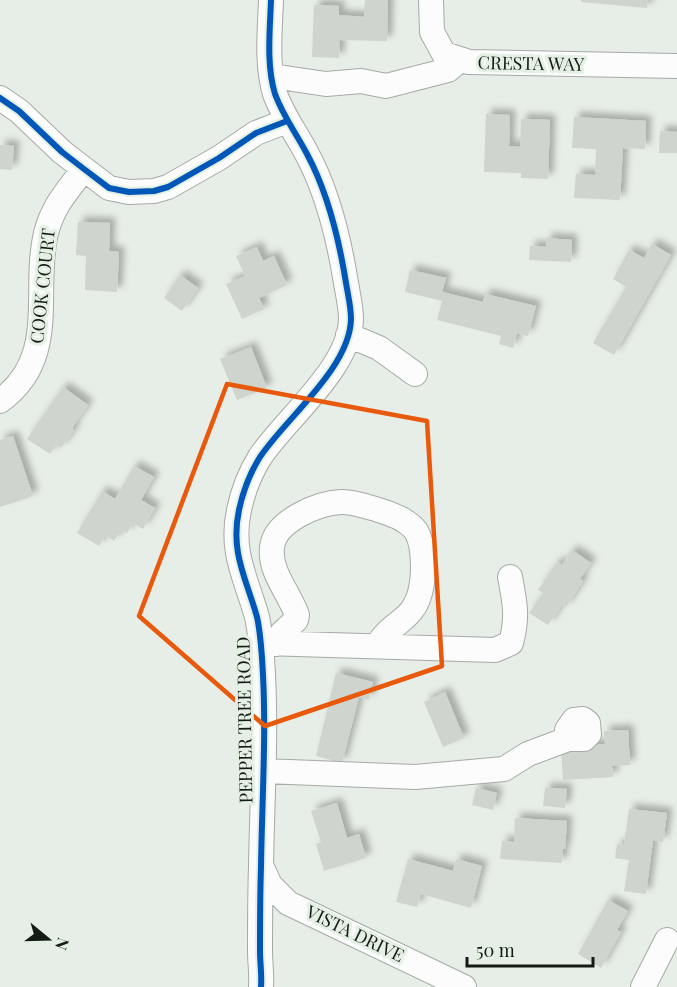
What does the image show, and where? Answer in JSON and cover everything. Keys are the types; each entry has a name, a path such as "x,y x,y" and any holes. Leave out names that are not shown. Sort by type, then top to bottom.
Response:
{"street":[{"name":"PEPPER TREE ROAD","path":"261,987 264,686 269,643 257,618 242,573 237,550 237,520 248,480 261,456 326,378 340,357 351,321 344,268 326,195 307,154 287,121 275,92 270,64 271,0"},
{"name":"CRESTA WAY","path":"431,0 432,32 444,54 460,60 677,66"},
{"path":"272,76 326,84 361,81 386,86 448,70 460,60"},
{"path":"0,98 19,111 62,152 109,188 129,192 153,191 168,187 219,158 256,133 287,121"},
{"name":"COOK COURT","path":"0,400 16,387 33,359 38,343 42,310 43,249 46,233 55,207 84,169"},
{"path":"348,335 380,348 415,374"},
{"path":"269,643 296,620 297,615 275,570 272,555 274,539 281,527 299,515 339,502 352,503 406,521 420,539 423,577 415,606 376,646"},
{"path":"269,643 495,650 511,643 515,627 516,606 510,577"},
{"path":"264,771 415,777 504,769 528,754 568,739"},
{"name":"VISTA DRIVE","path":"261,865 270,885 288,903 464,987"},
{"path":"643,987 667,940"}],"highlighted area":[{"path":"227,384 427,421 442,666 265,726 139,616"}],"building":[{"path":"365,0 388,0 387,41 340,40 339,58 312,57 314,5 339,6 339,15 364,17"},
{"path":"581,0 648,0 647,8 581,2"},
{"path":"486,114 510,115 509,146 520,147 521,119 550,120 548,179 521,178 521,173 484,172"},
{"path":"574,117 646,121 645,149 623,148 620,200 574,198 576,174 595,175 596,149 572,148"},
{"path":"660,131 677,132 677,153 659,153"},
{"path":"0,145 14,146 12,170 0,169"},
{"path":"78,222 110,223 109,251 119,252 117,292 85,290 86,256 76,255"},
{"path":"546,238 572,240 571,262 529,260 530,246 546,247"},
{"path":"652,244 671,255 614,355 593,343 626,287 613,279 629,250 644,258"},
{"path":"257,247 263,261 274,256 287,285 259,298 264,309 242,319 226,284 245,276 236,256"},
{"path":"410,270 446,278 442,292 483,302 485,294 536,306 528,336 517,333 513,348 499,344 501,336 437,320 442,301 405,292"},
{"path":"180,275 198,288 182,311 164,298"},
{"path":"251,347 267,388 237,400 220,359"},
{"path":"63,387 88,405 61,448 56,445 50,454 27,439"},
{"path":"13,436 33,496 0,507 0,440"},
{"path":"134,466 154,477 141,500 155,508 143,529 133,523 127,533 121,530 114,541 105,535 99,546 77,533 102,491 115,499"},
{"path":"572,550 591,563 580,579 583,581 566,607 562,605 548,625 529,613 543,593 538,590 557,562 562,565"},
{"path":"336,673 373,682 369,700 359,697 342,763 316,756"},
{"path":"445,692 464,738 443,747 424,702"},
{"path":"628,730 630,765 612,766 613,777 563,780 561,747 605,744 604,731"},
{"path":"476,788 497,793 493,810 472,805"},
{"path":"545,788 567,789 565,808 543,806"},
{"path":"337,803 347,838 359,834 366,858 324,871 316,844 321,842 311,811"},
{"path":"629,809 667,813 663,842 653,840 646,894 624,891 629,860 615,858 617,844 624,845"},
{"path":"515,818 567,821 562,863 500,859 502,841 514,842"},
{"path":"408,859 453,871 456,859 482,866 471,908 421,894 417,907 396,902"},
{"path":"608,900 628,911 617,930 621,932 601,968 578,954"}],"cycle path":[{"path":"261,987 263,684 259,627 240,565 236,539 239,510 256,463 271,442 315,392 340,356 348,337 351,319 340,250 327,200 303,146 282,110 272,83 269,35 271,0"},
{"path":"0,98 19,111 62,152 109,188 129,192 154,191 168,187 219,158 256,133 287,121"}]}
